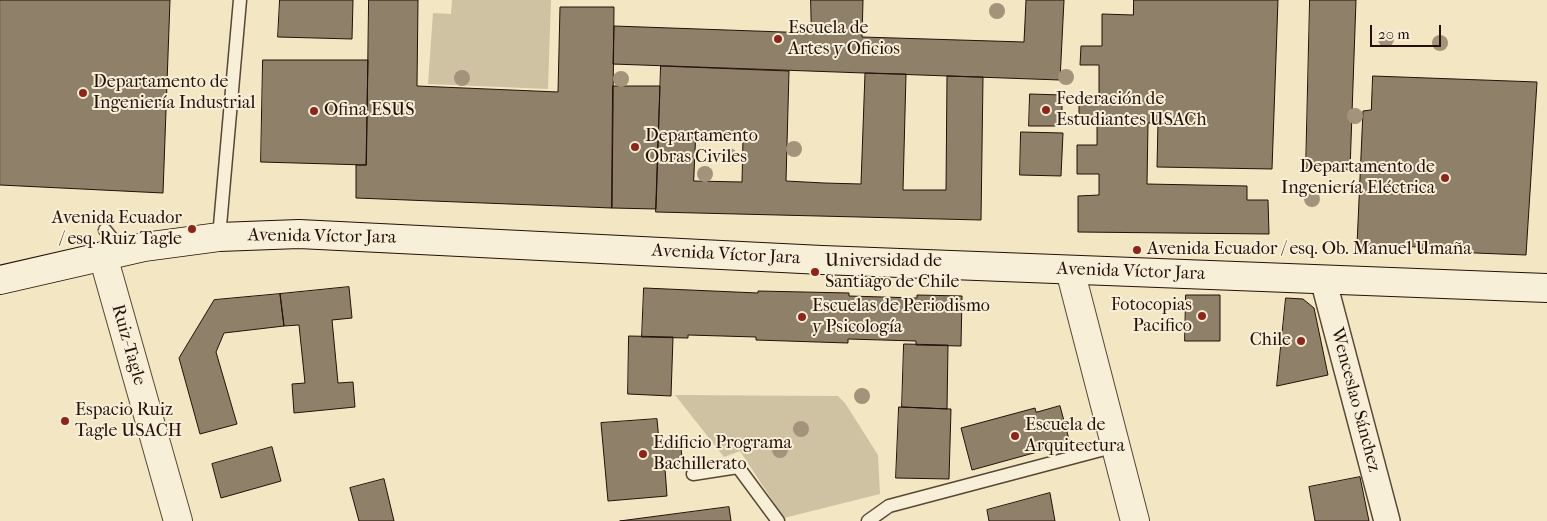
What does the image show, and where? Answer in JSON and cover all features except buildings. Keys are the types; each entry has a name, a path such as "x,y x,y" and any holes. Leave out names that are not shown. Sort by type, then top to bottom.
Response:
{"main road":[{"name":"Avenida Víctor Jara","path":"0,280 113,254 219,237 259,234 339,235 822,260 1547,288"},
{"name":"Ruiz-Tagle","path":"113,254 178,521"},
{"path":"1070,270 1135,521"}],"street":[{"name":"Wenceslao Sánchez","path":"1323,279 1387,521"}],"lane":[{"path":"219,237 240,0"},
{"path":"105,230 113,254"},
{"path":"868,521 890,506 1116,446"},
{"path":"693,474 738,467 778,521"}],"shaded area":[{"path":"452,0 551,0 548,89 428,84 433,13 451,14"},
{"path":"675,395 838,396 845,403 878,455 880,494 784,518 740,451 724,457"}],"place":[{"name":"Escuela de Artes y Oficios","path":"778,39"},
{"name":"Departamento de Ingeniería Industrial","path":"83,93"},
{"name":"Federación de Estudiantes USACh","path":"1046,110"},
{"name":"Ofina ESUS","path":"314,111"},
{"name":"Departamento Obras Civiles","path":"635,147"},
{"name":"Departamento de Ingeniería Eléctrica","path":"1445,178"},
{"name":"Avenida Ecuador / esq. Ruiz Tagle","path":"192,229"},
{"name":"Avenida Ecuador / esq. Ob. Manuel Umaña","path":"1137,250"},
{"name":"Universidad de Santiago de Chile","path":"815,272"},
{"name":"Fotocopias Pacifico","path":"1202,316"},
{"name":"Escuelas de Periodismo y Psicología","path":"802,317"},
{"name":"Chile","path":"1301,341"},
{"name":"Espacio Ruiz Tagle USACH","path":"65,421"},
{"name":"Escuela de Arquitectura","path":"1015,436"},
{"name":"Edificio Programa Bachillerato","path":"643,454"}]}
